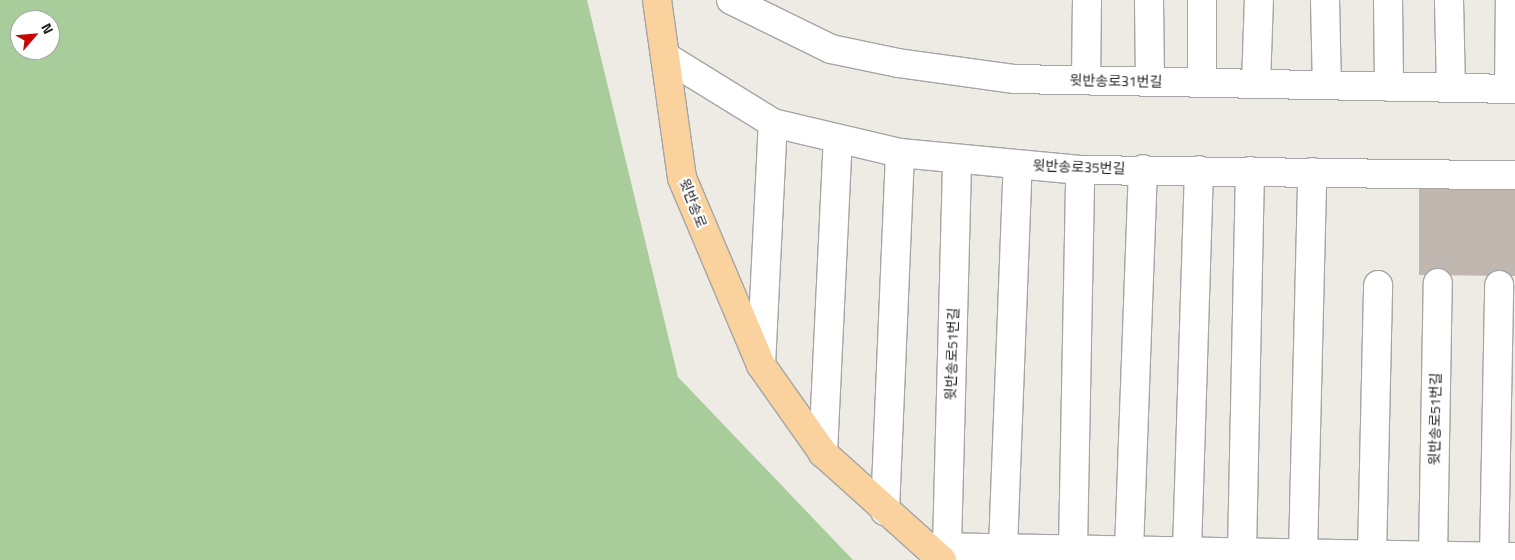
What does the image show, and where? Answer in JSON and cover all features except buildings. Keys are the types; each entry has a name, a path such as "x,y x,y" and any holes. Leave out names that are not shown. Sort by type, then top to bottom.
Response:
{"main road":[{"name":"윗반송로","path":"657,0 682,178 761,365 823,453 885,511 939,551"}],"street":[{"name":"윗반송로31번길","path":"731,0 831,49 898,64 1015,79 1512,89"},
{"path":"1086,80 1087,0"},
{"path":"1149,0 1150,82"},
{"path":"1202,0 1202,83"},
{"path":"1256,84 1259,0"},
{"path":"1325,0 1327,85"},
{"path":"1388,0 1389,87"},
{"path":"1449,0 1451,88"},
{"path":"1510,0 1512,89"},
{"name":"윗반송로35번길","path":"666,58 773,123 838,140 900,153 958,160 1080,170 1143,169 1515,175"},
{"path":"761,365 773,123"},
{"path":"823,453 838,140"},
{"path":"885,511 900,153"},
{"name":"윗반송로51번길","path":"939,551 958,160"},
{"path":"1003,548 1018,165"},
{"path":"1129,550 1143,169"},
{"path":"1076,555 1080,170"},
{"path":"1187,551 1199,170"},
{"path":"1242,552 1250,171"},
{"path":"1303,554 1312,172"},
{"name":"윗반송로51번길","path":"1433,556 1438,283"},
{"path":"1372,554 1378,285"},
{"path":"939,551 1003,548 1076,555 1129,550 1505,557 1499,285"}],"green space":[{"path":"0,0 587,0 678,377 853,560 0,560"}]}
